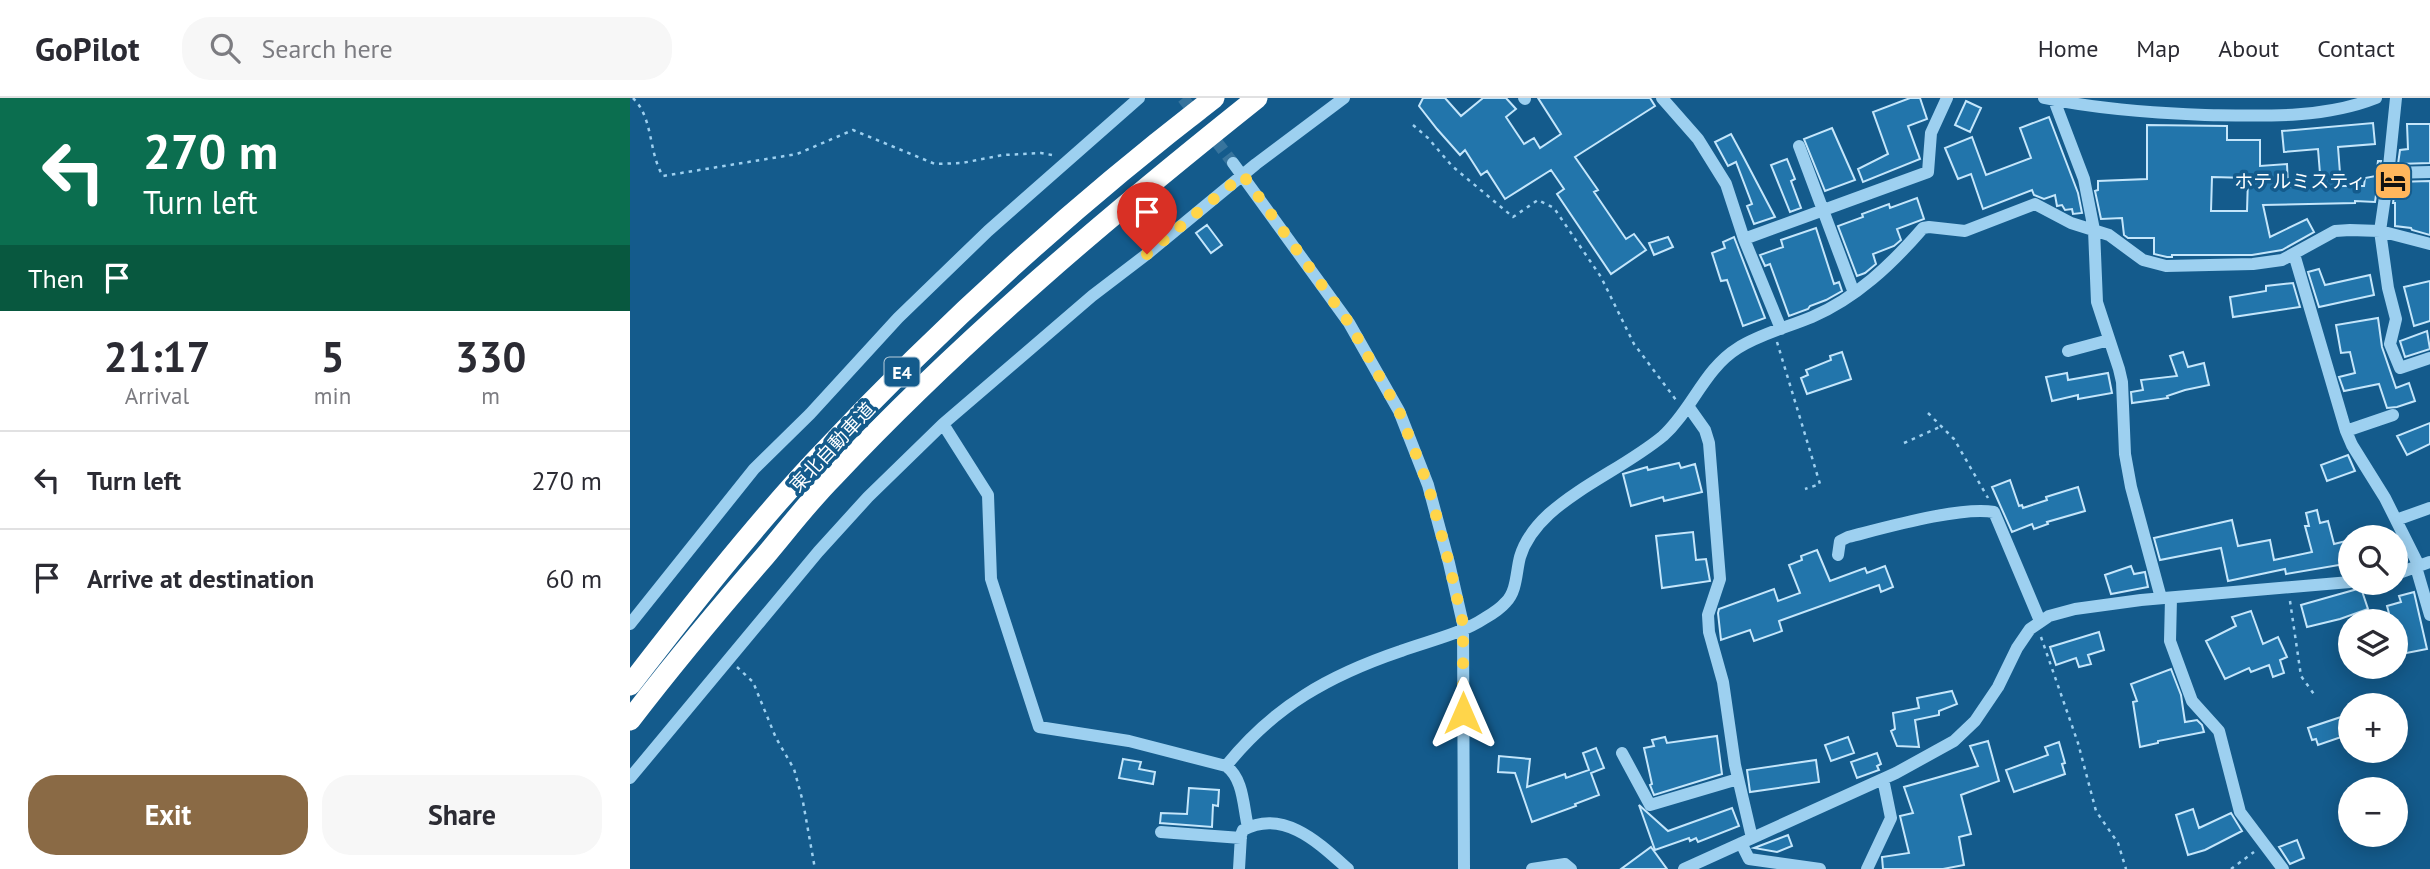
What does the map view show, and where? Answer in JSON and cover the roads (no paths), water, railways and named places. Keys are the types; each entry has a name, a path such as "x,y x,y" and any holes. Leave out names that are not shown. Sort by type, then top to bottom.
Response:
{"highway":[{"name":"東北自動車道","path":"630,685 727,563 815,462 907,367 1010,267 1131,162 1214,98"},
{"name":"東北自動車道","path":"630,720 678,657 832,477 925,384 1024,291 1149,184 1257,98"},
{"path":"1149,184 1270,98"}],"street":[{"path":"630,624 754,470 810,414 898,318 988,231 1139,98"},
{"path":"630,778 851,515 943,424 1034,343 1243,175 1344,98"},
{"path":"1662,98 1698,139 1726,184 1777,331"},
{"path":"1744,239 1928,172 1931,133 1947,98"},
{"path":"2049,99 2109,110 2255,116 2322,111 2355,106 2376,98"},
{"path":"2396,98 2380,231 2388,288 2396,319 2390,344 2400,368 2430,358"},
{"path":"2049,99 2084,179 2094,230 2097,302 2122,382 2123,435 2131,486 2166,598 2170,641 2192,701 2219,731 2240,811 2283,869"},
{"path":"1799,146 1854,293"},
{"path":"1233,163 1349,323 1399,411 1428,485 1463,629 1464,869"},
{"path":"2389,173 2430,172"},
{"path":"1226,766 1291,704 1331,678 1359,665 1463,629 1481,621 1506,602 1511,594 1520,555 1527,540 1549,514 1596,479 1651,445 1679,419 1725,358 1740,347 1834,306 1854,293 1878,275 1923,228 1965,231 2035,204 2071,223 2109,234 2143,260 2166,266 2253,264 2282,260 2335,231 2380,231 2430,244"},
{"path":"2294,254 2346,431 2352,446 2422,565 2430,615"},
{"path":"2068,351 2109,340"},
{"path":"1687,408 1705,430 1709,443 1720,579 1708,615 1709,632 1723,682 1750,864 1820,869"},
{"path":"2346,431 2393,415"},
{"path":"943,424 988,495 991,579 1039,727 1129,741 1226,766 1235,772 1239,783 1245,833 1239,869"},
{"path":"2396,520 2430,508"},
{"path":"1838,555 1840,541 1848,537 1958,514 1984,510 1994,512 2038,623"},
{"path":"1684,869 1883,779 1929,756 1965,733 1998,687 2017,648 2038,623 2049,616 2075,609 2166,598 2338,583"},
{"path":"1622,753 1650,805 1738,779"},
{"path":"1867,869 1891,818 1883,779"},
{"path":"1161,832 1245,833 1277,824 1297,828 1348,869"},
{"path":"1532,869 1566,864 1572,869"}],"tunnel":[{"path":"1183,98 1233,163"}],"place":[{"name":"ホテルミスティ","path":"2393,181"}]}
